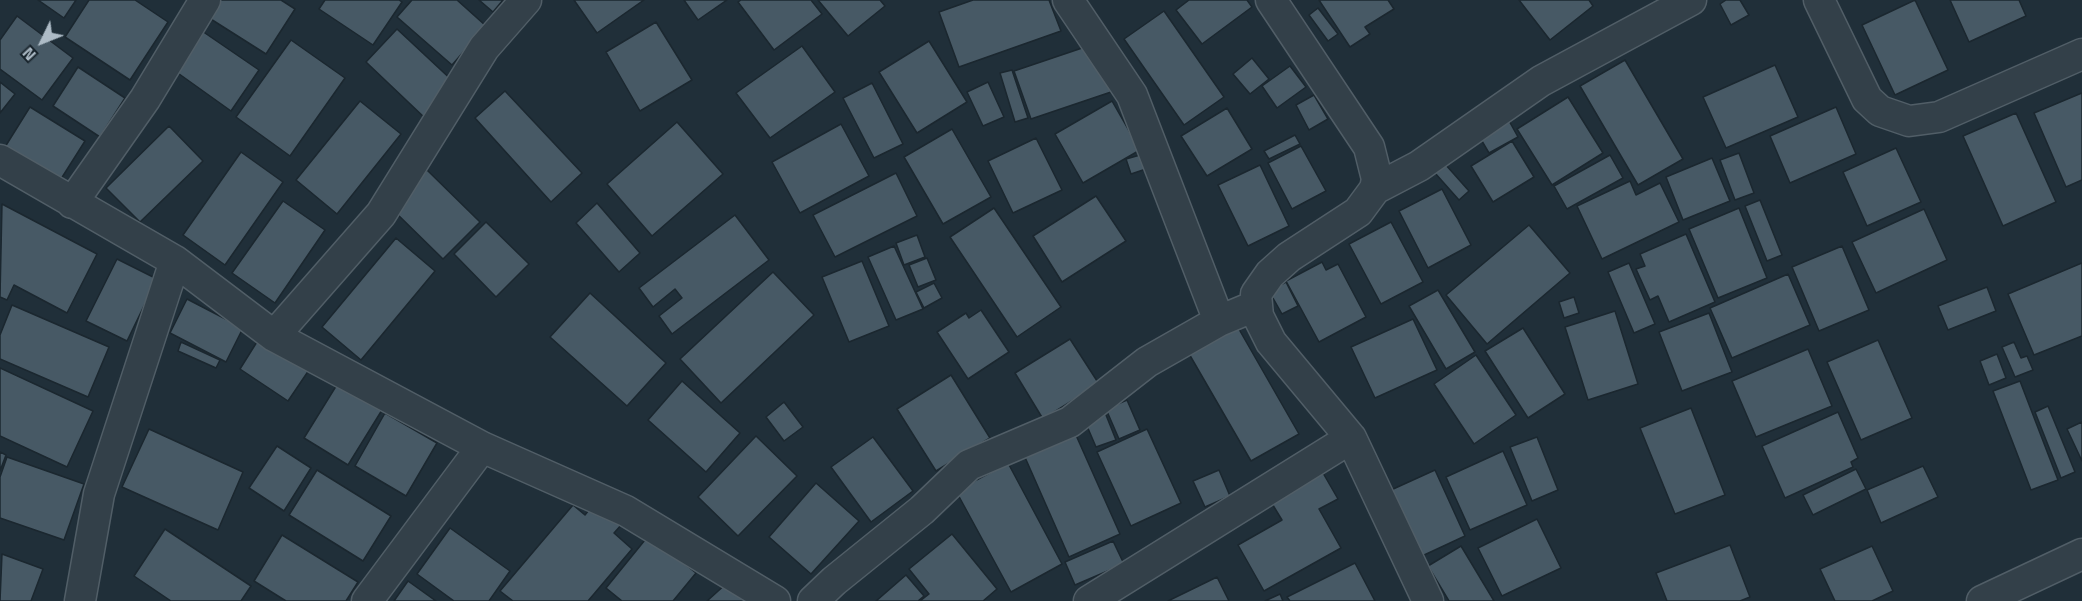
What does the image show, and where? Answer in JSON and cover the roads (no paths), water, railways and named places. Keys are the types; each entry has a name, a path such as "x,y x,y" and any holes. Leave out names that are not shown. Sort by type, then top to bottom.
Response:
{"street":[{"path":"72,203 145,99 205,0"},
{"path":"274,336 381,214 484,48 526,0"},
{"path":"1068,0 1132,95 1219,321"},
{"path":"1271,0 1369,147 1374,164 1375,189"},
{"path":"1428,601 1351,438 1271,342 1255,306 1256,294 1270,274 1290,257 1358,212 1375,189 1419,166 1541,81 1690,0"},
{"path":"1819,0 1867,99 1880,111 1910,121 1939,117 2082,54"},
{"path":"0,160 175,261 274,336 482,447 626,511 771,600"},
{"path":"81,601 99,494 175,261"},
{"path":"813,601 921,510 969,465 1070,422 1147,362 1219,321 1255,306"},
{"path":"1089,601 1351,438"},
{"path":"367,601 482,447"},
{"path":"1982,601 2082,554"}]}
